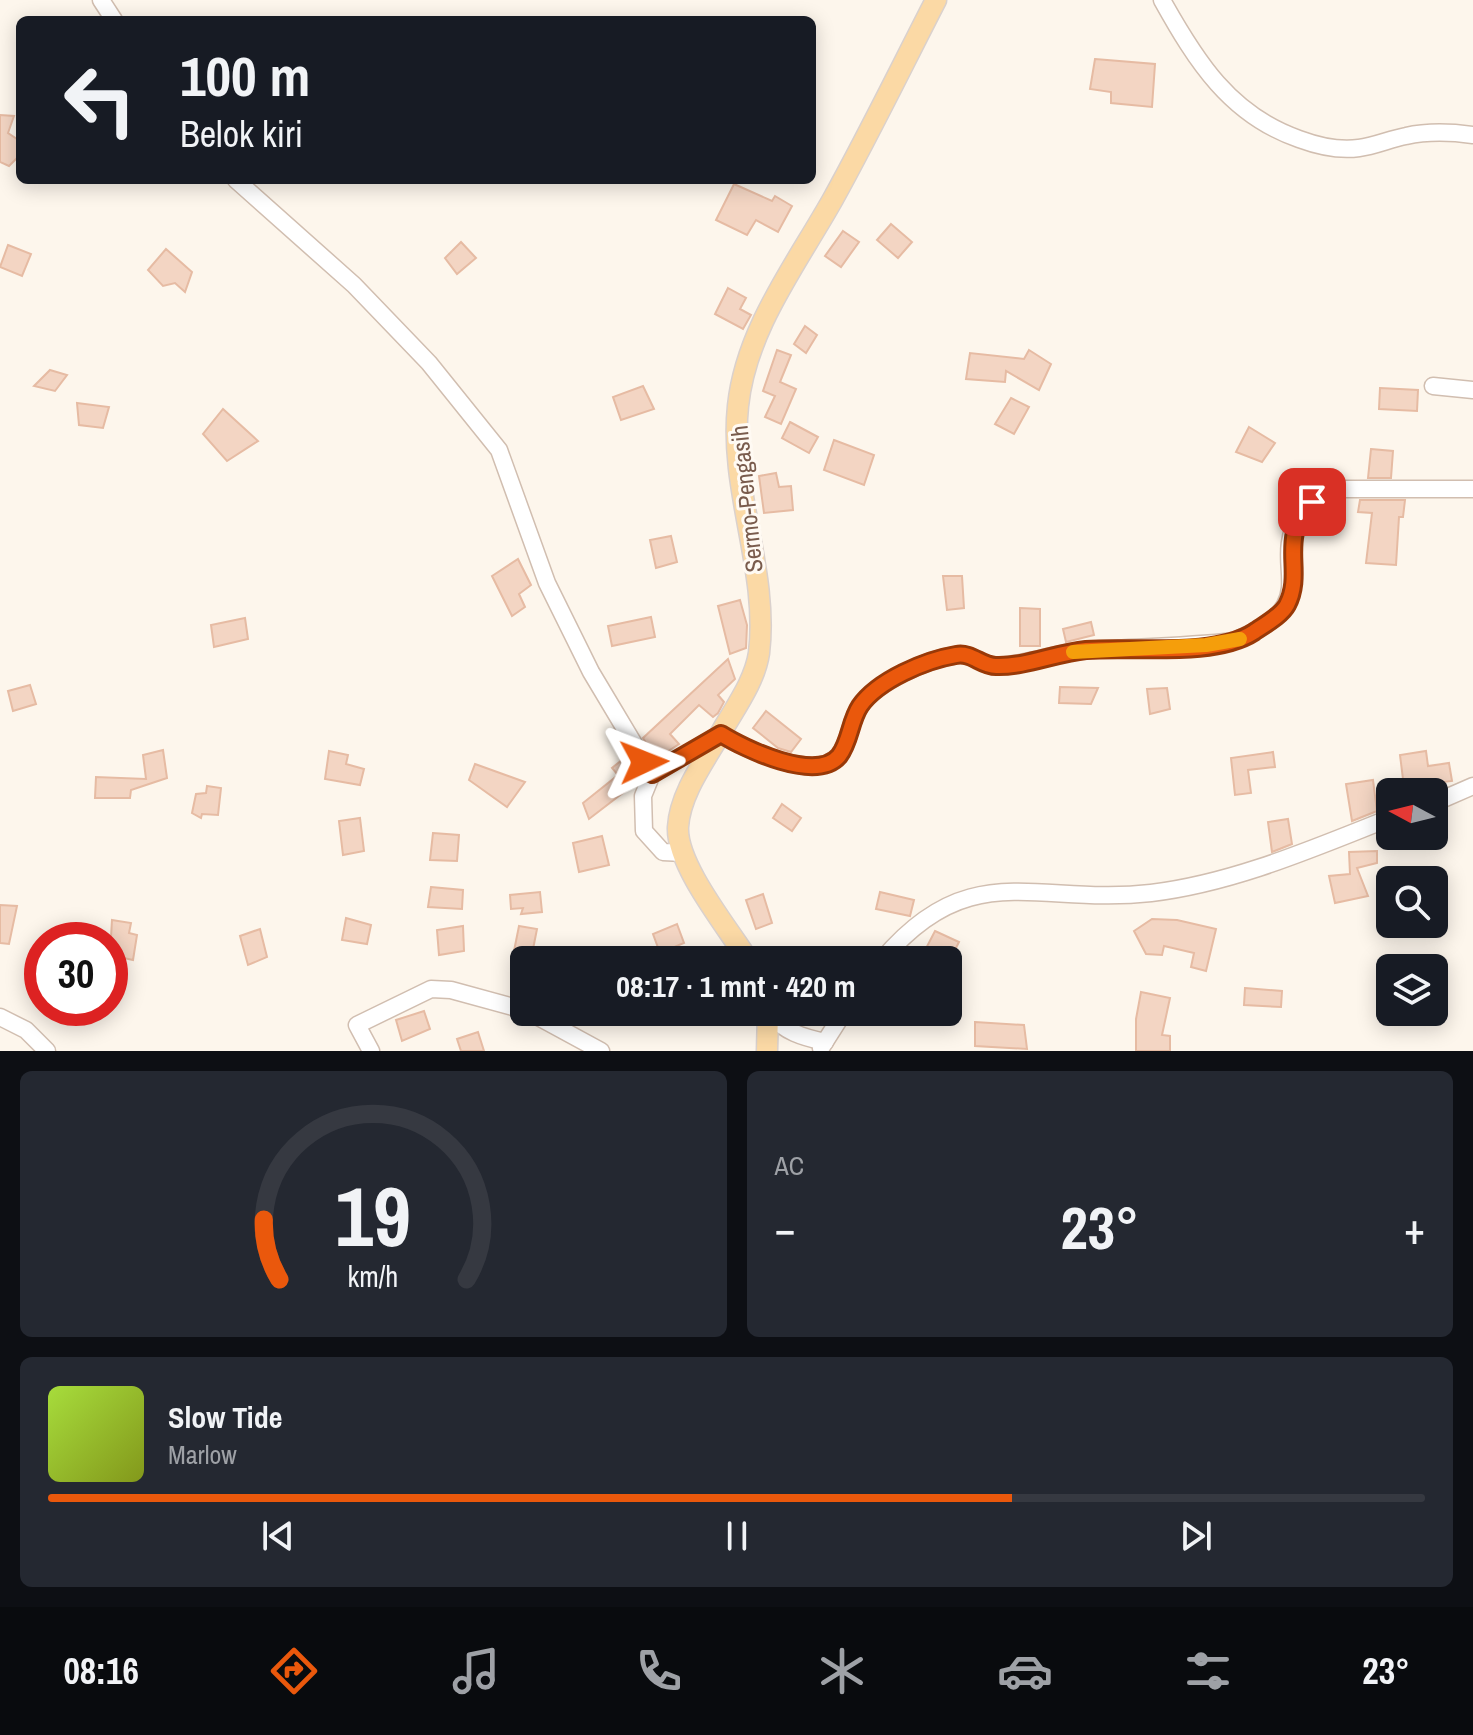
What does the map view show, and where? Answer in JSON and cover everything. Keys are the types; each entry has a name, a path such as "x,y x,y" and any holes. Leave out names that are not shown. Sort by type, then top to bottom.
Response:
{"main road":[{"name":"Sermo-Pengasih","path":"739,946 683,853 678,830 687,793 749,685 759,657 761,626 739,465 737,409 743,372 764,318 834,198 936,0"},
{"path":"767,1051 768,1026"}],"street":[{"path":"1162,0 1197,60 1218,88 1247,114 1281,133 1335,149 1358,148 1409,135 1473,135"},
{"path":"240,184 354,285 439,374 499,450 547,583 591,672 652,774"},
{"path":"1433,386 1473,390"},
{"path":"683,853 663,852 644,831 643,796 652,774 721,734 738,744 797,765 823,766 841,753 861,704 883,686 921,666 957,655 970,655 995,667 1085,650 1234,641 1266,624 1287,604 1291,589 1292,535 1300,515 1327,489 1473,489"},
{"path":"1448,797 1473,786"},
{"path":"895,946 918,922 963,898 1037,889 1086,896 1152,893 1228,878 1376,823"},
{"path":"371,1051 357,1025 431,989 451,990 510,1007"},
{"path":"0,1017 26,1030 47,1051"},
{"path":"554,1026 601,1051"},
{"path":"780,1026 822,1046 835,1026"}],"building":[{"path":"1095,59 1155,64 1152,107 1111,103 1111,92 1090,89"},
{"path":"0,115 14,116 8,133 16,138 16,159 9,166 0,162"},
{"path":"734,184 772,201 775,196 792,206 778,232 756,220 747,235 716,220"},
{"path":"891,224 912,242 898,258 877,240"},
{"path":"843,231 859,242 841,267 825,256"},
{"path":"461,242 476,258 457,274 445,258"},
{"path":"8,245 31,254 22,276 0,267"},
{"path":"166,249 192,272 185,292 175,283 163,286 148,270"},
{"path":"728,288 746,298 740,309 751,315 743,329 715,314"},
{"path":"805,326 817,335 806,353 794,344"},
{"path":"777,350 791,355 780,382 796,389 781,424 765,417 775,396 763,391"},
{"path":"1029,350 1051,364 1039,390 1006,371 1005,382 966,379 970,353 1024,359"},
{"path":"50,370 67,375 55,391 34,386"},
{"path":"643,386 654,409 621,420 613,397"},
{"path":"1380,388 1418,390 1417,411 1379,409"},
{"path":"1011,398 1029,407 1014,434 995,424"},
{"path":"77,403 109,407 103,428 79,425"},
{"path":"223,409 258,441 227,461 203,434"},
{"path":"790,422 818,437 809,453 782,438"},
{"path":"1249,427 1275,443 1262,462 1236,452"},
{"path":"834,440 874,455 864,485 824,470"},
{"path":"1371,449 1393,451 1391,478 1368,478"},
{"path":"776,473 779,487 791,486 793,510 764,513 759,476"},
{"path":"1360,500 1405,500 1403,517 1399,517 1396,565 1366,563 1372,513 1358,512"},
{"path":"671,536 677,562 656,568 650,540"},
{"path":"518,559 531,585 519,594 525,607 512,616 492,576"},
{"path":"943,576 962,576 964,608 947,610"},
{"path":"740,600 747,625 746,648 730,654 718,606"},
{"path":"1020,608 1040,609 1040,646 1020,646"},
{"path":"651,617 655,637 612,646 608,626"},
{"path":"245,618 248,639 214,647 211,625"},
{"path":"1091,622 1094,635 1066,642 1063,629"},
{"path":"728,659 735,679 718,695 724,702 718,713 713,717 699,705 670,734 679,744 656,759 643,738"},
{"path":"30,685 36,704 13,711 8,691"},
{"path":"1060,687 1098,688 1091,704 1059,703"},
{"path":"1167,688 1170,709 1150,714 1147,689"},
{"path":"766,711 801,739 791,752 778,748 753,728"},
{"path":"163,750 167,778 131,790 130,798 95,798 96,777 146,779 143,755"},
{"path":"329,751 348,755 346,764 364,769 360,785 325,779"},
{"path":"1426,751 1428,766 1449,763 1452,781 1448,782 1448,778 1403,778 1400,755"},
{"path":"1273,752 1275,767 1248,770 1251,793 1235,795 1231,758"},
{"path":"628,755 640,775 637,782 589,819 583,803 618,775 612,768"},
{"path":"475,764 525,782 507,807 469,780"},
{"path":"1373,780 1376,811 1352,821 1346,784"},
{"path":"207,786 221,788 218,815 202,814 201,818 192,813 196,794 206,793"},
{"path":"782,804 801,818 792,831 773,818"},
{"path":"360,818 364,851 343,855 339,821"},
{"path":"1288,819 1292,844 1272,852 1268,822"},
{"path":"433,833 459,835 457,861 430,860"},
{"path":"602,836 609,865 579,872 573,843"},
{"path":"1377,851 1377,863 1357,868 1368,896 1335,903 1329,876 1350,874 1349,852"},
{"path":"431,887 463,890 462,909 428,907"},
{"path":"540,892 542,912 521,914 523,908 511,909 510,895"},
{"path":"880,892 914,900 910,916 876,909"},
{"path":"763,894 772,923 756,929 746,900"},
{"path":"0,905 17,906 9,944 0,943"},
{"path":"346,918 371,925 367,944 342,940"},
{"path":"1152,919 1177,920 1216,929 1206,971 1191,967 1194,953 1164,946 1162,955 1146,954 1134,931"},
{"path":"128,923 131,923 129,933 137,935 133,960 128,959"},
{"path":"677,924 684,943 657,946 653,934"},
{"path":"463,926 464,951 439,955 437,930"},
{"path":"519,926 537,929 534,946 515,946"},
{"path":"260,929 267,957 248,965 240,936"},
{"path":"935,931 959,942 957,946 927,946"},
{"path":"1245,988 1282,991 1281,1007 1244,1005"},
{"path":"1141,992 1170,998 1162,1035 1170,1036 1170,1051 1136,1051 1136,1019"},
{"path":"424,1011 430,1029 402,1041 396,1020"},
{"path":"975,1022 1024,1025 1027,1049 975,1046"},
{"path":"478,1032 484,1051 461,1051 457,1039"}],"slow traffic":[{"path":"1073,652 1206,645 1240,639"}],"route":[{"path":"644,762 652,774 721,734 738,744 797,765 823,766 833,762 841,753 861,704 883,686 921,666 957,655 970,655 995,667 1085,650 1234,641 1266,624 1287,604 1291,589 1292,535 1300,515 1312,502"}]}
